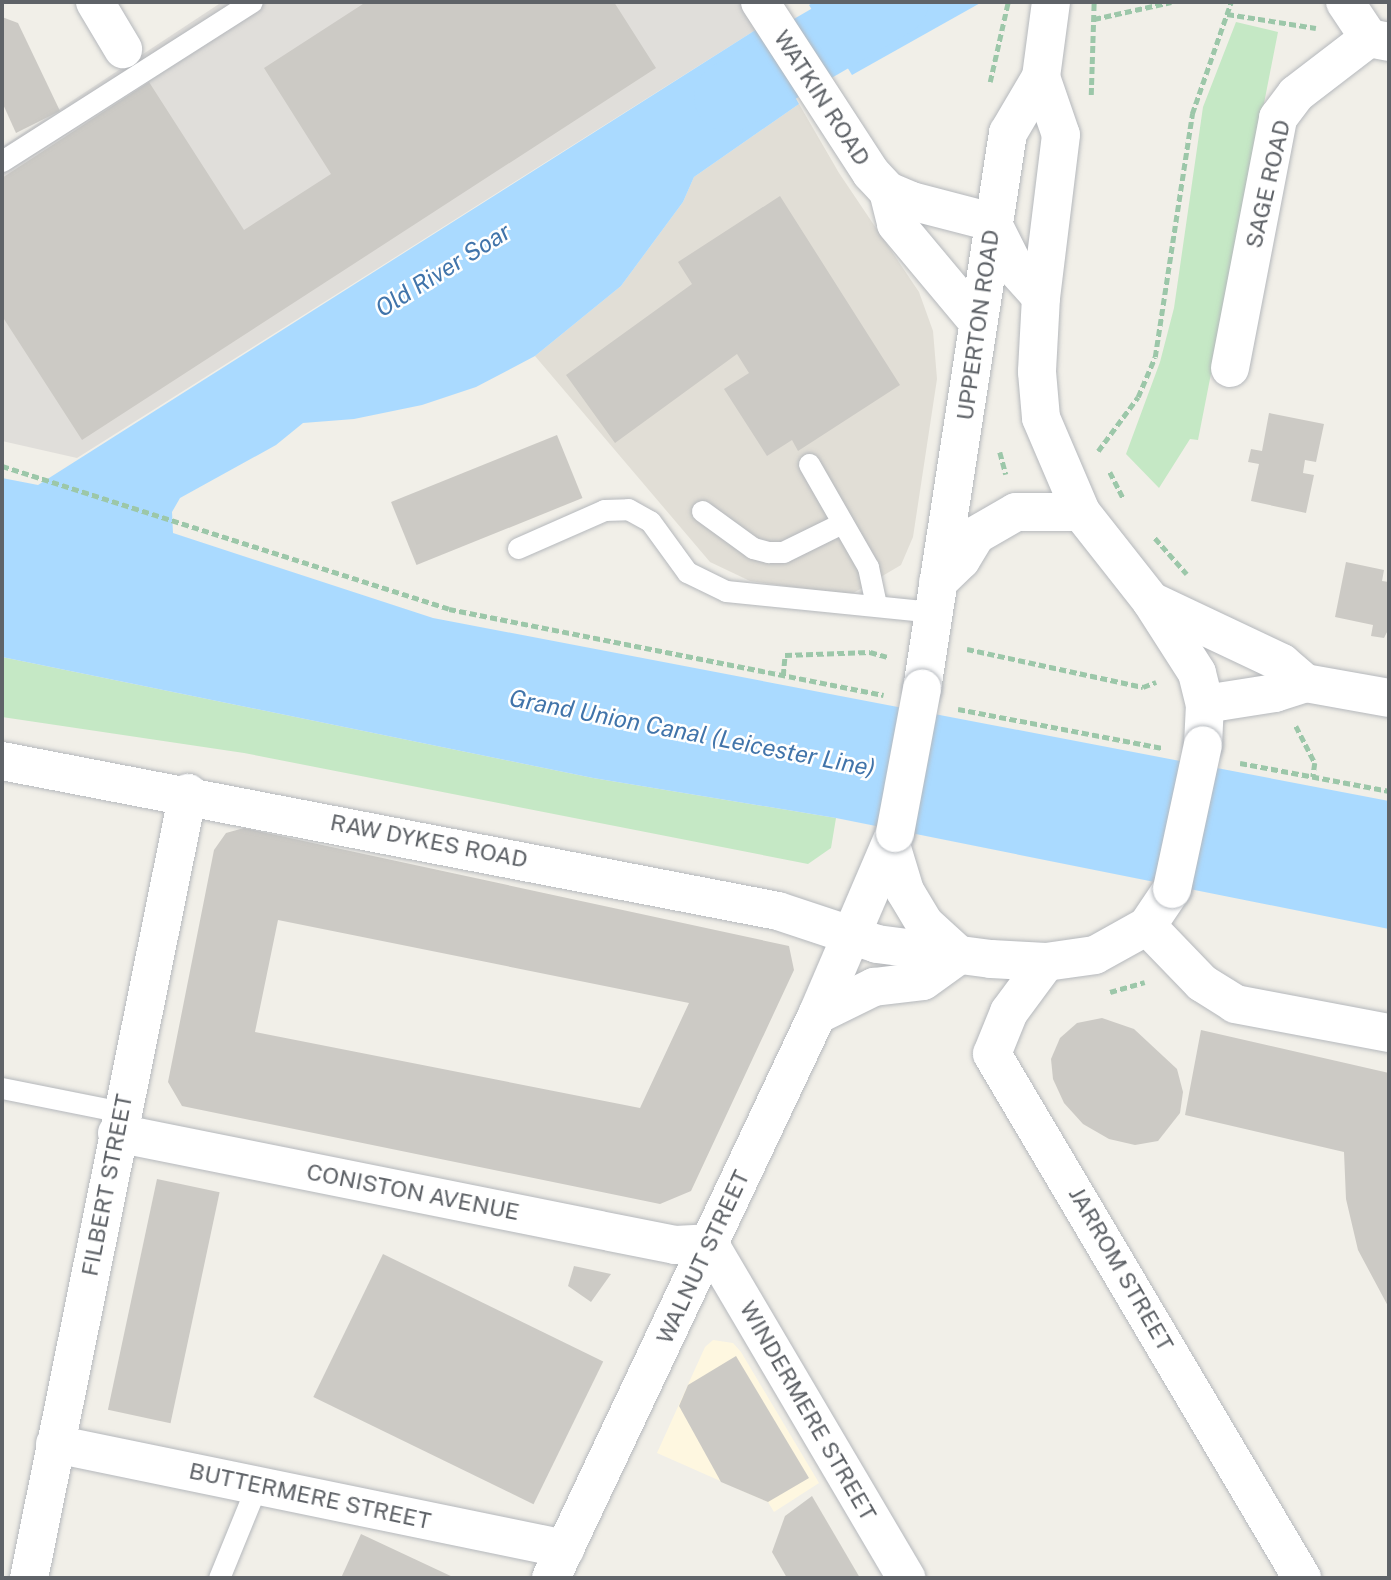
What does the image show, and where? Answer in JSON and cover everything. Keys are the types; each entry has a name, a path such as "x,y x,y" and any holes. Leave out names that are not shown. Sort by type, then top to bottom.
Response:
{"street":[{"path":"95,2 123,49"},
{"name":"WATKIN ROAD","path":"760,2 824,105 871,173 888,191 931,208 992,222"},
{"path":"1345,2 1379,40"},
{"name":"UPPERTON ROAD","path":"853,936 893,841 920,698 992,222 1008,133 1041,77 1050,4"},
{"name":"SAGE ROAD","path":"1230,368 1278,118 1296,94 1379,40"},
{"name":"UPPERTON ROAD","path":"1041,77 1061,135 1041,297 1037,372 1041,418 1081,512 1151,601 1201,689"},
{"name":"WATKIN ROAD","path":"888,191 897,224 978,322"},
{"path":"992,222 1015,268 1041,297"},
{"path":"933,612 976,535 1016,512 1081,512"},
{"path":"1151,601 1282,663 1305,683"},
{"path":"853,936 877,944 959,955 1046,962 1095,955 1147,926 1172,889 1204,752 1201,689 1275,693 1305,683 1389,698"},
{"name":"RAW DYKES ROAD","path":"2,761 188,793 778,911 853,936"},
{"name":"FILBERT STREET","path":"29,1578 188,793"},
{"name":"UPPERTON ROAD","path":"893,841 905,891 925,924 959,955"},
{"path":"1147,926 1202,983 1235,1004 1389,1033"},
{"name":"WALNUT STREET","path":"558,1564 853,936"},
{"path":"817,1015 874,987 923,981 959,955"},
{"name":"JARROM STREET","path":"1046,962 1009,1012 992,1054 1302,1578"},
{"name":"CONISTON AVENUE","path":"120,1122 675,1245 709,1243"},
{"name":"WINDERMERE STREET","path":"709,1243 906,1578"},
{"name":"BUTTERMERE STREET","path":"55,1444 257,1485 558,1564"}],"lane":[{"path":"2,161 252,2"},
{"path":"809,464 868,567 876,605"},
{"path":"518,548 604,510 628,509 650,521 687,572 726,591 933,612"},
{"path":"702,511 752,548 768,552 783,552 842,523"},
{"path":"2,1088 120,1122"},
{"path":"219,1578 257,1485"}],"path":[{"path":"1005,20 1008,2"},
{"path":"1094,19 1171,2"},
{"path":"1098,451 1138,397 1155,357 1192,114 1231,2"},
{"path":"1227,14 1379,40"},
{"path":"5,467 449,610 783,676 920,698 1204,752 1389,792"},
{"path":"1147,529 1189,576"},
{"path":"933,612 1143,687 1201,689"},
{"path":"783,676 785,655 870,652"},
{"path":"1292,718 1315,763 1313,777"}],"shaded area":[{"path":"222,2 744,2 757,29 77,458 2,441 2,147"},
{"path":"799,104 839,173 919,292 933,331 937,379 913,537 901,565 850,595 750,581 710,562 535,356 621,286 683,202 694,177"},
{"path":"713,1340 733,1343 741,1352 819,1483 774,1512 768,1502 657,1453 705,1347"}],"green space":[{"path":"1236,22 1278,32 1198,440 1190,439 1159,488 1126,454 1160,362 1174,308 1203,107"},
{"path":"2,657 593,778 836,818 831,848 808,864 244,753 2,717"}],"water":[{"path":"814,2 982,2 852,75 809,5"},
{"name":"Grand Union Canal (Leicester Line)","path":"757,29 799,104 694,177 683,202 621,286 535,356 476,387 422,405 354,419 303,423 276,445 180,498 172,512 173,533 433,618 1389,801 1389,929 836,818 593,778 2,657 2,478 38,485"}],"building":[{"path":"366,2 614,2 656,68 82,440 2,316 2,178 149,82 244,230 331,174 264,68"},
{"path":"2,17 18,23 60,111 16,133 2,102"},
{"path":"780,196 900,385 798,451 792,440 767,456 724,389 749,373 737,354 615,443 566,375 692,284 678,262"},
{"path":"1269,413 1324,424 1316,462 1305,460 1303,473 1314,475 1306,513 1251,501 1259,464 1248,462 1251,449 1262,451"},
{"path":"557,435 582,498 417,565 391,502"},
{"path":"1346,562 1384,570 1382,581 1389,582 1389,628 1384,638 1371,636 1373,625 1335,617"},
{"path":"244,828 789,946 794,970 691,1191 660,1204 182,1106 168,1082 214,850 226,833","holes":["278,920 689,1003 640,1108 255,1032"]},
{"path":"1102,1018 1134,1029 1177,1069 1183,1092 1180,1113 1158,1141 1135,1145 1109,1139 1083,1124 1064,1103 1053,1079 1051,1059 1060,1038 1077,1023"},
{"path":"1201,1030 1389,1073 1389,1308 1358,1250 1346,1199 1344,1152 1185,1115"},
{"path":"157,1179 220,1192 171,1423 108,1410"},
{"path":"383,1254 603,1361 534,1504 313,1397"},
{"path":"574,1266 611,1274 591,1302 568,1286"},
{"path":"736,1356 809,1478 768,1502 721,1482 679,1406 688,1385"},
{"path":"812,1496 860,1578 787,1578 772,1552 785,1516"},
{"path":"361,1534 455,1578 341,1578"}],"waterway":[{"name":"Old River Soar","path":"729,97 893,2"}]}
